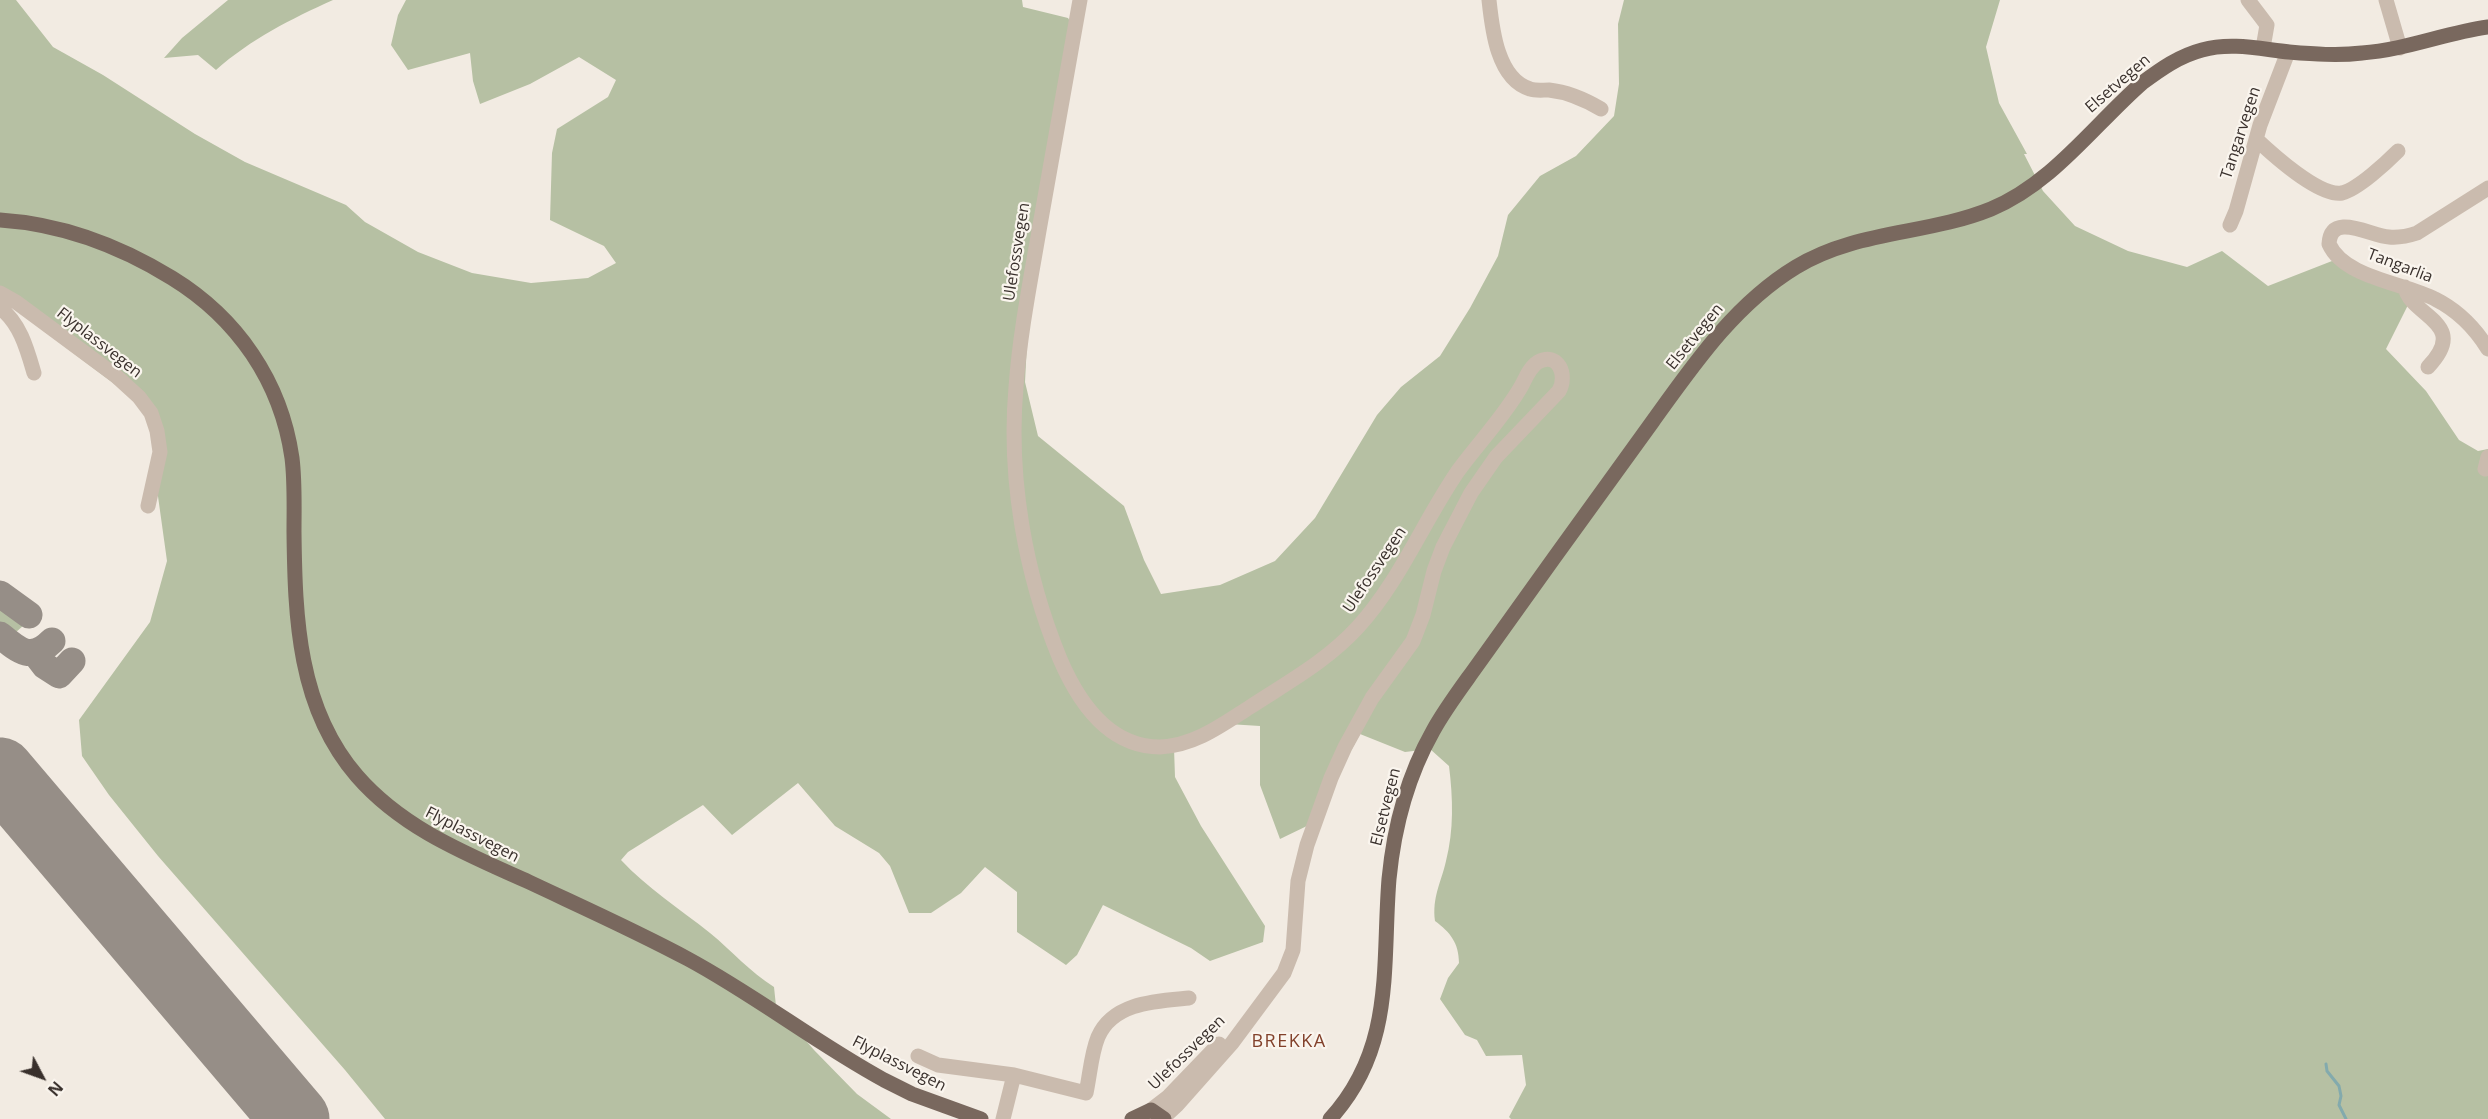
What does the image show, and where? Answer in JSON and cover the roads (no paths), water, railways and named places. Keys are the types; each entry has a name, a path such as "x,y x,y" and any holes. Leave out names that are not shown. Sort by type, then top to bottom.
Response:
{"main road":[{"name":"Elsetvegen","path":"1330,1119 1361,1076 1377,1034 1384,990 1388,898 1394,848 1405,795 1422,751 1448,706 1673,393 1730,321 1760,292 1815,256 1857,240 1976,214 2013,198 2040,179 2127,97 2172,62 2202,50 2217,47 2263,48 2288,52 2343,55 2400,48 2445,34 2488,27"},
{"name":"Flyplassvegen","path":"0,220 35,225 86,237 155,267 191,290 217,312 243,339 258,361 271,385 284,420 292,459 298,634 311,694 324,726 344,759 383,802 412,825 448,845 607,918 692,961 884,1080 912,1094 981,1119"},
{"path":"1132,1119 1158,1117"}],"street":[{"name":"Ulefossvegen","path":"1080,0 1025,313 1016,387 1015,451 1025,544 1048,629 1075,691 1090,713 1111,731 1132,742 1152,747 1186,744 1212,731 1323,659 1357,628 1394,579 1446,489 1510,405 1533,366 1543,360 1553,361 1562,370 1564,377 1559,391 1484,473 1449,532 1434,571 1423,615 1413,641 1361,715 1331,778 1301,867 1294,941 1289,963 1274,989 1208,1072 1158,1117"},
{"path":"1489,0 1495,44 1519,83 1532,90 1570,94 1601,109"},
{"path":"2248,0 2267,25 2263,48"},
{"path":"2386,0 2400,48"},
{"name":"Tangarvegen","path":"2230,225 2256,139 2288,52"},
{"path":"2256,139 2303,178 2338,193 2347,191 2398,151"},
{"name":"Tangarlia","path":"2488,188 2407,237 2388,237 2344,226 2331,234 2329,244 2344,261 2366,274 2423,293 2451,308 2474,330 2488,350"},
{"path":"2405,287 2409,298 2436,322 2443,338 2440,353 2428,367"},
{"name":"Flyplassvegen","path":"0,293 16,302 116,376 151,413 157,431 159,452 148,506"},
{"path":"0,308 15,324 26,345 34,373"},
{"name":"Flyplassvegen","path":"918,1056 938,1065 1014,1075 1086,1093 1098,1037 1112,1019 1122,1011 1136,1006 1189,998"},
{"path":"1003,1119 1014,1075"}],"waterway":[{"path":"2326,1064 2327,1071 2339,1086 2341,1096 2339,1105 2346,1119"}],"district":[{"name":"BREKKA","path":"1289,1042"}]}
